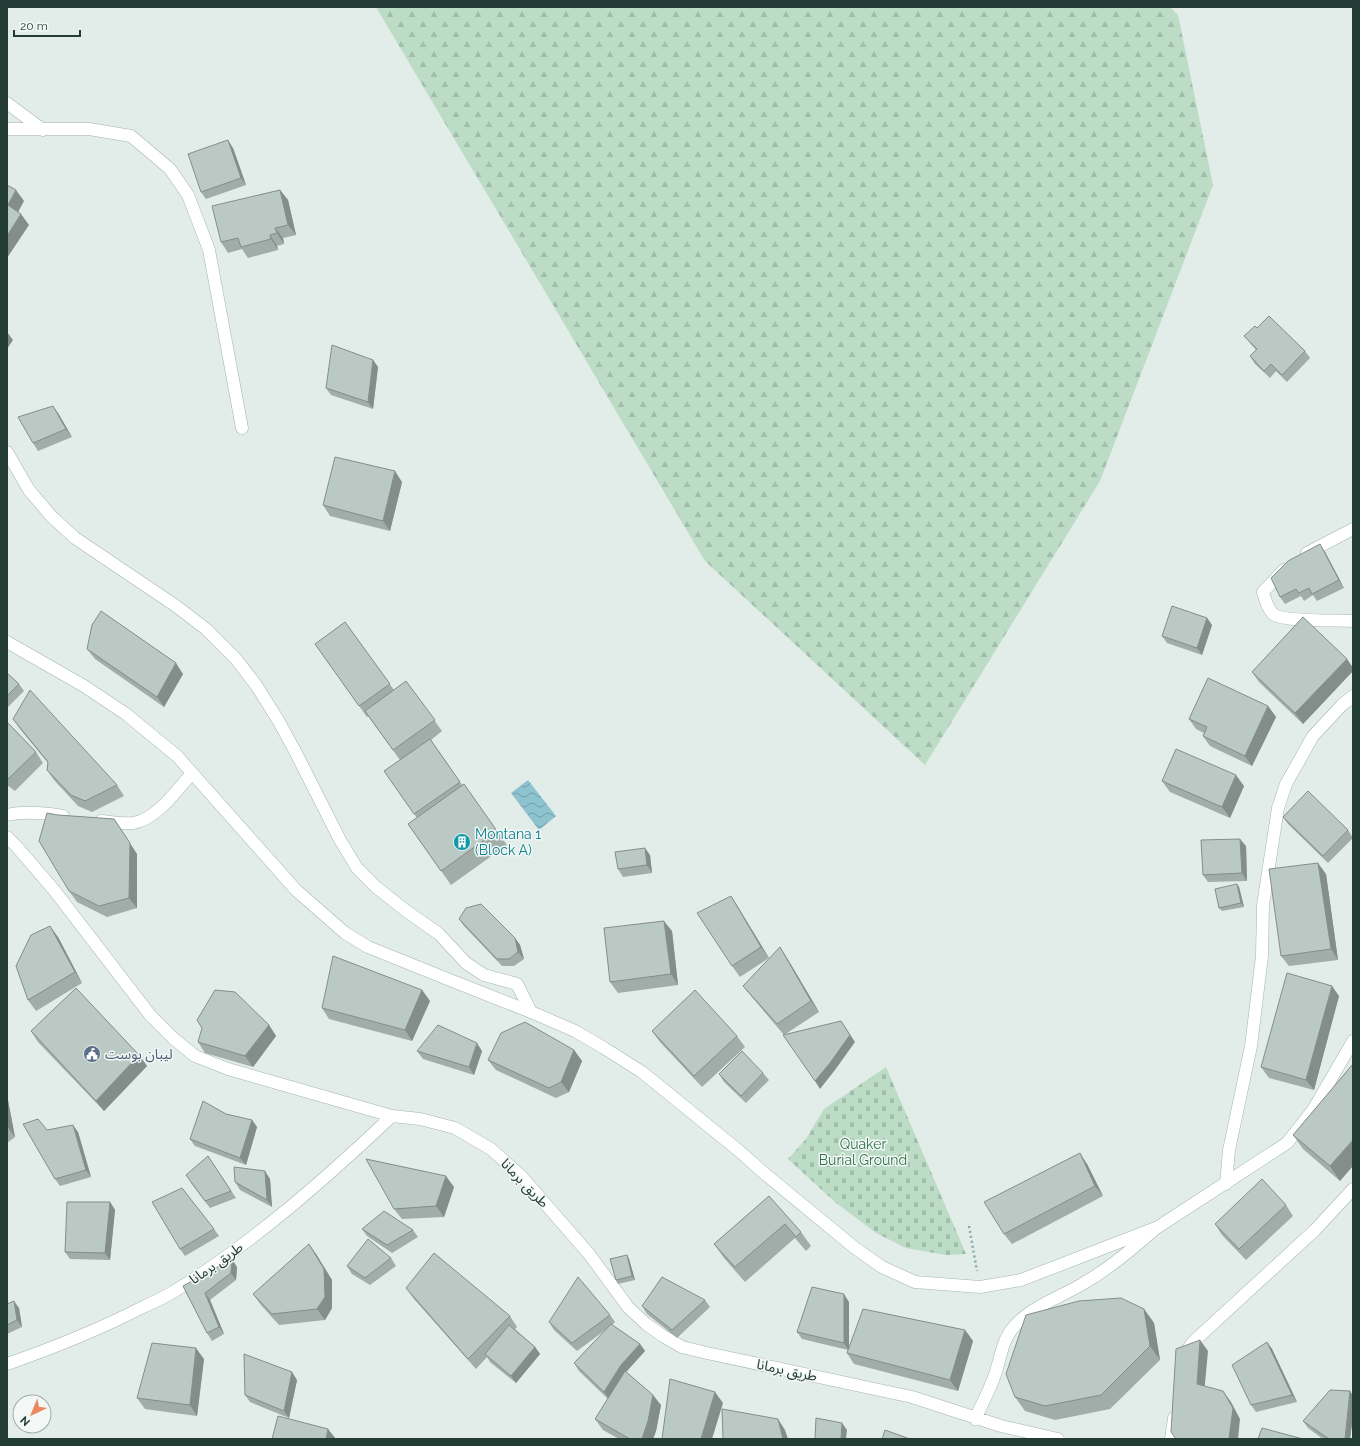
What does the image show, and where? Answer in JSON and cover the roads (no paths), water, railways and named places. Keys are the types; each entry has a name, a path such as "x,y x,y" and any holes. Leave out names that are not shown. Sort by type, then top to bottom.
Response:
{"street":[{"path":"7,103 43,130"},
{"path":"7,129 89,129 131,136 170,169 188,195 209,250 242,428"},
{"path":"7,452 29,490 51,516 75,538 176,606 206,629 236,660 256,685 278,720 340,840 357,868 376,887 404,910 439,934 466,963 484,975 517,984 531,1012"},
{"path":"1353,529 1295,560 1275,578 1263,592 1266,604 1274,615 1287,619 1353,621"},
{"path":"7,642 84,686 126,714 177,756 296,890 345,933 368,946 575,1031 604,1048 642,1072 855,1248 882,1268 915,1282 980,1287 1021,1280 1158,1227"},
{"path":"1226,1184 1229,1150 1251,1046 1262,956 1263,905 1278,808 1286,784 1313,736 1342,705 1353,696"},
{"path":"92,820 134,823 145,819 156,812 192,774"},
{"path":"7,815 17,813 49,814 78,818"},
{"path":"7,837 54,890 150,1015 174,1040 195,1056 228,1069 392,1116"},
{"path":"975,1419 993,1380 1001,1350 1011,1330 1022,1318 1048,1302 1084,1284 1116,1263 1158,1227 1287,1143 1313,1110 1353,1041"},
{"name":"طريق برمانا","path":"7,1364 106,1326 172,1292 214,1266 253,1237 343,1162 392,1116 420,1118 455,1128 491,1149 527,1182 589,1254 628,1307 646,1324 682,1347 912,1397 975,1419 1058,1439"},
{"path":"1182,1364 1185,1353 1193,1342 1316,1230 1353,1189"},
{"path":"1171,1439 1175,1410"}],"water":[{"path":"528,780 556,816 539,830 511,793"}],"place":[{"name":"Montana 1 (Block A)","path":"462,842"},
{"name":"ليبان بوست","path":"92,1054"}],"park label":[{"name":"Quaker Burial Ground","path":"863,1152"}]}
